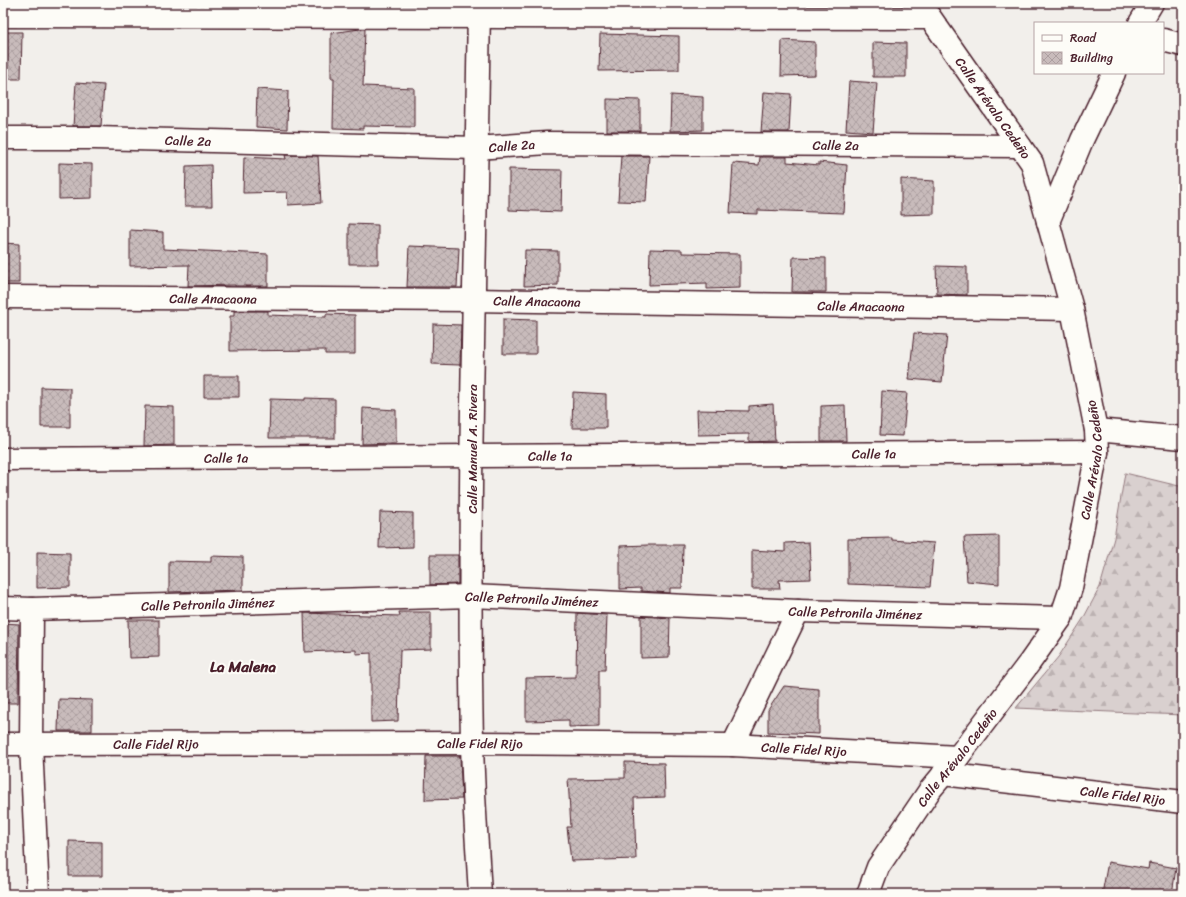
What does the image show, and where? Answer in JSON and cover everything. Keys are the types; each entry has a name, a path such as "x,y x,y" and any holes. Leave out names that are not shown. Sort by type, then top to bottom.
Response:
{"street":[{"path":"1141,22 1152,3"},
{"path":"3,16 478,10 925,10"},
{"name":"Calle Manuel A. Rivera","path":"478,10 477,148 473,300 472,743 480,894"},
{"name":"Calle Arévalo Cedeño","path":"868,894 878,867 930,790 958,757 1030,662 1061,618 1071,588 1097,452 1096,430 1072,309 1032,163 925,10"},
{"path":"1164,40 1183,45"},
{"path":"1048,222 1082,140 1114,74"},
{"name":"Calle 2a","path":"3,138 95,138 477,148 547,143 1020,146"},
{"name":"Calle Anacaona","path":"3,297 473,300 1072,309"},
{"path":"1096,430 1183,438"},
{"name":"Calle 1a","path":"3,459 1097,452"},
{"name":"Calle Petronila Jiménez","path":"3,608 32,609 472,596 798,611 1061,618"},
{"path":"32,609 31,744 38,894"},
{"path":"733,745 798,611"},
{"name":"Calle Fidel Rijo","path":"3,744 472,743 733,745 958,757"},
{"name":"Calle Fidel Rijo","path":"943,774 1183,802"}],"green space":[{"path":"1125,473 1183,487 1183,715 1016,708 1059,656 1083,619 1100,587 1114,538"}],"building":[{"path":"365,29 363,86 414,88 414,127 363,126 363,129 333,128 334,78 331,78 331,33"},
{"path":"3,32 22,32 21,79 3,79"},
{"path":"600,34 679,36 679,70 599,71"},
{"path":"782,40 815,42 815,75 781,76"},
{"path":"873,42 906,43 906,77 873,77"},
{"path":"849,81 877,83 873,132 846,130"},
{"path":"76,83 104,85 101,126 73,126"},
{"path":"257,89 288,91 287,129 256,127"},
{"path":"764,92 791,94 789,132 761,132"},
{"path":"671,95 703,97 703,130 670,131"},
{"path":"607,99 640,100 640,131 607,131"},
{"path":"285,155 318,156 321,203 288,205 287,192 243,193 244,157 286,159"},
{"path":"621,156 649,156 646,202 618,201"},
{"path":"760,157 787,157 787,162 819,165 819,162 847,165 844,213 758,210 758,214 730,213 733,163 759,165"},
{"path":"59,163 92,164 92,198 59,199"},
{"path":"211,165 212,206 185,206 186,166"},
{"path":"509,169 562,170 561,212 509,210"},
{"path":"901,179 934,181 934,214 901,215"},
{"path":"349,224 378,225 378,264 349,264"},
{"path":"130,230 163,232 163,249 268,254 268,286 188,286 189,265 130,266"},
{"path":"3,243 19,244 19,283 3,283"},
{"path":"409,246 459,248 457,287 407,287"},
{"path":"650,249 682,250 682,253 740,254 740,288 707,289 707,283 649,285"},
{"path":"525,250 558,251 558,285 524,286"},
{"path":"793,257 826,258 826,292 792,292"},
{"path":"936,266 967,267 967,295 937,294"},
{"path":"234,311 268,311 268,315 326,317 326,314 355,315 355,354 325,354 325,350 230,351 230,316 234,316"},
{"path":"503,319 536,320 536,354 503,354"},
{"path":"433,324 461,325 460,365 432,364"},
{"path":"914,333 947,335 942,382 909,379"},
{"path":"204,376 239,376 239,397 204,397"},
{"path":"41,387 70,388 70,427 41,427"},
{"path":"882,391 907,393 903,436 880,435"},
{"path":"573,392 606,394 606,428 572,428"},
{"path":"305,398 335,399 335,438 269,438 270,399 305,400"},
{"path":"773,404 775,441 749,442 749,434 698,435 697,410 749,411 749,406"},
{"path":"845,405 846,441 821,441 821,406"},
{"path":"145,406 174,407 174,445 144,446"},
{"path":"363,408 396,410 396,443 362,444"},
{"path":"380,512 413,513 413,547 379,548"},
{"path":"999,536 999,584 967,581 964,537"},
{"path":"892,538 892,540 934,543 930,587 848,584 848,539"},
{"path":"809,542 811,579 779,580 780,589 752,589 752,550 785,552 785,543"},
{"path":"683,545 682,588 670,588 670,593 641,591 641,588 620,589 620,546"},
{"path":"37,552 70,553 70,587 37,588"},
{"path":"430,555 458,555 458,584 430,585"},
{"path":"211,556 243,557 243,590 169,592 169,561 211,562"},
{"path":"399,612 431,612 431,649 400,650 398,721 371,722 371,653 356,654 356,650 305,652 304,613 400,616"},
{"path":"577,613 607,615 605,670 599,670 599,726 569,727 569,720 526,721 526,678 576,677"},
{"path":"641,616 670,618 669,657 641,658"},
{"path":"128,620 159,620 159,657 129,658"},
{"path":"3,623 19,624 18,703 3,703"},
{"path":"784,686 819,689 819,734 768,732 768,710"},
{"path":"59,699 92,700 92,731 58,731"},
{"path":"426,756 460,756 462,799 425,800"},
{"path":"625,762 664,763 665,797 634,798 636,859 571,861 567,827 571,827 568,779 625,778"},
{"path":"69,841 102,842 102,876 69,876"},
{"path":"1108,862 1148,869 1149,863 1176,868 1172,894 1102,894"}],"district":[{"name":"La Malena","path":"243,667"}]}
